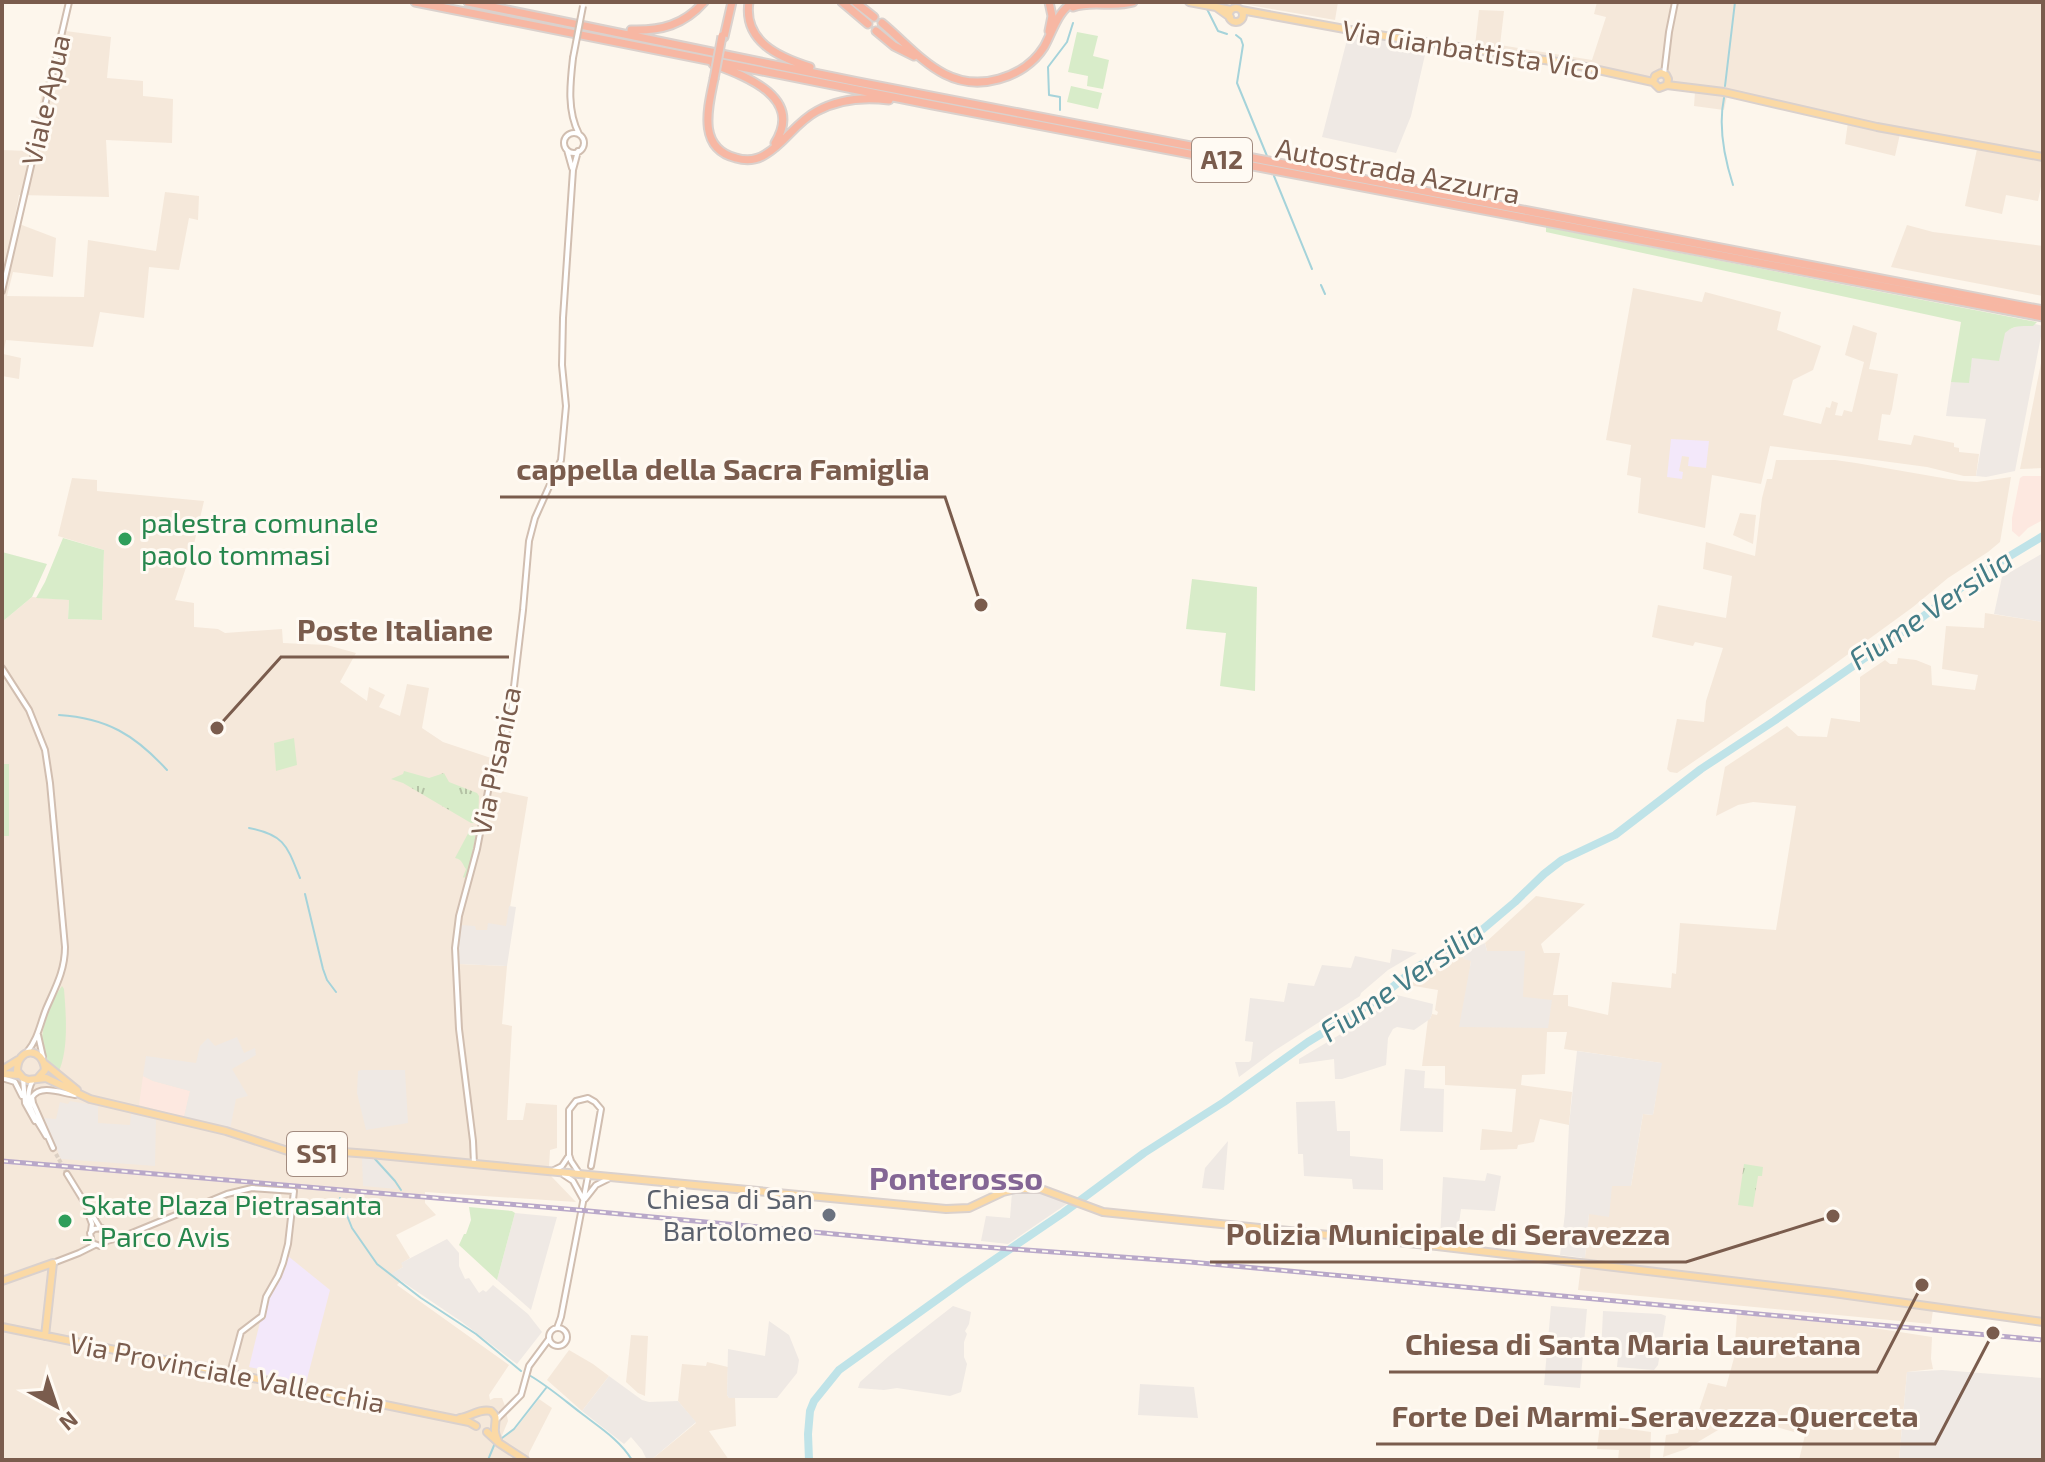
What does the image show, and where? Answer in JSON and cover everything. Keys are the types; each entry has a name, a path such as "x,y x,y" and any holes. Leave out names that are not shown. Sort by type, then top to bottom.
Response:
{"highway":[{"name":"Autostrada Azzurra","path":"415,2 933,105 2030,312 2043,310"},
{"name":"Autostrada Azzurra","path":"468,2 2043,317"},
{"path":"605,29 642,31 664,28 686,18 704,2"},
{"path":"731,2 707,117 710,135 722,152 741,159 754,159 767,154 800,122 817,111 839,103 862,99 933,105"},
{"path":"749,2 750,26 757,38 771,50 800,64 858,82"},
{"path":"842,2 868,24"},
{"path":"855,2 874,17"},
{"path":"1047,39 1052,16 1049,2"},
{"path":"879,27 894,46 940,73 955,79 986,82 1022,69 1039,53 1061,13 1075,2"},
{"path":"1047,39 1074,6 1133,2"},
{"path":"692,56 745,76 773,96 780,106 782,122 779,137 770,148 748,157 733,155 721,147 710,125 715,79"}],"main road":[{"path":"1102,2 1133,2"},
{"path":"1189,2 1216,7 1231,14 1236,22 1242,14 1236,8 1231,14"},
{"name":"Via Gianbattista Vico","path":"1242,14 1571,64 1632,77 1661,78 1692,88 1724,92 1877,127 2043,157"},
{"path":"2,1074 26,1053 32,1052 44,1062 42,1075 36,1079"},
{"path":"18,1060 17,1071 21,1077"},
{"name":"SS1","path":"44,1062 90,1099 226,1131 309,1155 343,1152 946,1209 969,1208 1016,1189 1041,1189 1103,1212 1437,1246 2043,1322"},
{"path":"2,1074 52,1081 90,1099"},
{"path":"2,1281 53,1263 45,1336"},
{"name":"Via Provinciale Vallecchia","path":"2,1327 469,1422 525,1460"},
{"name":"Via Provinciale Vallecchia","path":"452,1419 486,1409 494,1415"},
{"path":"476,1426 474,1420 477,1414"},
{"path":"494,1415 499,1443"},
{"path":"487,1432 494,1427"}],"street":[{"name":"Viale Apua","path":"2,291 69,2"},
{"path":"1661,78 1675,2"},
{"name":"Via Pisanica","path":"573,170 564,143 572,116 570,90 573,58 583,4"},
{"name":"Via Pisanica","path":"474,1164 459,1029 455,948 459,916 488,791 511,712 529,541 535,518 561,460 566,406 562,365 563,318 573,170 583,143 572,116"},
{"path":"569,134 579,134"},
{"path":"567,150 573,153 578,151"},
{"path":"2,668 29,710 45,750 65,958 38,1035 26,1053"},
{"path":"38,1035 44,1062"},
{"path":"2,1074 15,1082 34,1120 42,1129"},
{"path":"21,1077 25,1103"},
{"path":"36,1079 28,1089 27,1099 53,1148"},
{"path":"56,1154 33,1103 34,1094 42,1089 79,1095"},
{"path":"579,1173 569,1155 569,1110 576,1101 588,1098 601,1109 591,1166"},
{"path":"551,1171 562,1166 569,1155"},
{"path":"560,1172 573,1181 584,1201"},
{"path":"67,1174 86,1207 100,1227 105,1229 107,1241"},
{"path":"494,1415 521,1395 529,1366 549,1339 551,1331 557,1328 588,1176"},
{"path":"584,1201 596,1185 613,1177"},
{"path":"53,1263 227,1194 252,1188 294,1191 283,1263 266,1297 262,1316 241,1332 230,1373"},
{"path":"79,1253 90,1240 92,1224 86,1207"},
{"path":"91,1231 100,1227"},
{"path":"107,1234 122,1237"},
{"path":"90,1240 95,1245"},
{"path":"540,1351 566,1343 568,1337 561,1317"},
{"path":"557,1328 566,1331"},
{"path":"549,1339 554,1346"}],"shaded area":[{"path":"1232,2 1338,2 1335,20"},
{"path":"1597,2 2043,2 2043,177 2038,201 2006,195 2002,214 1965,206 1977,149 1900,134 1895,156 1845,144 1848,122 1727,96 1724,110 1694,106 1695,92 1560,65 1474,55 1479,10 1504,11 1500,45 1592,60 1606,17 1594,14"},
{"path":"58,30 111,37 107,78 143,81 143,96 173,99 172,143 106,140 109,197 19,195 14,222 56,238 53,277 13,272 7,296 84,297 88,240 156,251 165,192 199,196 198,220 189,218 179,270 149,267 144,318 100,312 93,347 6,340 3,354 21,358 19,379 2,376 2,150 28,151"},
{"path":"1349,32 1427,46 1411,116 1396,153 1322,137"},
{"path":"1907,225 1933,232 2043,246 2043,296 1891,267"},
{"path":"1633,288 1702,302 1705,292 1781,312 1777,330 1821,346 1813,370 1793,380 1783,415 1821,424 1826,407 1830,408 1832,401 1838,403 1835,415 1842,416 1844,410 1852,412 1864,362 1845,355 1853,325 1877,333 1869,369 1898,374 1892,409 1890,415 1882,414 1878,440 1911,445 1914,435 1954,443 1959,452 1979,454 1976,476 1770,446 1761,484 1712,475 1705,528 1638,513 1641,478 1627,475 1631,445 1606,440"},
{"path":"2035,324 2043,326 2015,471 1976,476 1986,419 1946,416 1951,382 1968,382 1972,358 2008,330"},
{"path":"2043,353 2043,468 2020,469"},
{"path":"1671,439 1709,441 1706,468 1688,466 1689,457 1682,456 1679,471 1683,472 1682,479 1667,477"},
{"path":"1776,460 1835,460 1960,481 2011,477 2000,542 1814,679 1677,773 1670,772 1667,769 1677,719 1704,722 1706,701 1723,648 1695,642 1693,646 1652,637 1658,605 1726,618 1732,576 1703,569 1706,542 1755,556 1762,498 1767,479 1772,479"},
{"path":"2023,476 2043,476 2043,520 2019,537 2012,531 2012,518"},
{"path":"72,478 97,480 97,491 204,501 194,544 175,600 194,603 194,627 218,629 225,633 282,629 283,643 327,645 356,653 340,682 367,701 369,687 385,695 379,707 400,716 407,684 429,688 422,728 443,742 500,761 491,789 528,797 507,926 475,930 475,926 458,964 507,966 502,1024 512,1026 507,1120 523,1120 526,1103 557,1105 557,1148 550,1150 549,1167 551,1176 576,1202 425,1192 425,1203 436,1215 396,1235 410,1258 392,1274 401,1281 397,1285 509,1365 489,1395 490,1400 502,1398 505,1406 508,1421 501,1438 516,1428 539,1399 552,1408 529,1453 532,1460 2,1460 2,622 32,597 69,600 68,619 102,620 104,550 58,536"},
{"path":"1740,513 1756,515 1753,544 1733,535"},
{"path":"2043,553 2043,622 1994,614 2002,577"},
{"path":"1985,613 2043,622 2043,1325 1933,1310 1931,1324 1578,1290 1589,1213 1612,1186 1631,1186 1643,1114 1653,1115 1661,1063 1564,1049 1567,1032 1547,1032 1545,1074 1522,1075 1521,1085 1572,1092 1569,1125 1540,1119 1534,1142 1518,1145 1517,1149 1480,1150 1482,1129 1512,1132 1516,1089 1445,1085 1445,1066 1422,1066 1428,1019 1438,1012 1435,1010 1438,990 1408,985 1462,954 1464,959 1471,960 1468,988 1523,997 1487,951 1485,943 1536,896 1585,904 1541,944 1544,953 1560,953 1553,995 1568,995 1568,1006 1608,1015 1612,982 1671,988 1672,973 1676,974 1680,923 1776,930 1796,806 1753,802 1738,805 1716,816 1725,767 1787,726 1798,736 1827,737 1831,718 1860,722 1860,677 1885,660 1897,664 1898,658 1916,660 1931,666 1932,685 1975,690 1978,675 1942,669 1946,626 1984,628"},
{"path":"509,906 516,907 507,966 458,964 461,925 475,926 476,930 487,930 488,923 506,926"},
{"path":"1485,943 1487,951 1525,951 1523,997 1552,1000 1548,1028 1459,1027 1471,961 1464,959 1462,954"},
{"path":"1392,949 1417,953 1388,970 1360,996 1239,1077 1235,1062 1251,1060 1253,1042 1245,1041 1250,998 1284,1002 1288,983 1314,986 1322,965 1351,968 1355,956 1390,963"},
{"path":"1397,995 1433,1004 1432,1014 1430,1019 1414,1030 1393,1029 1388,1038 1386,1065 1335,1079 1334,1059 1299,1064 1299,1059 1366,1019"},
{"path":"237,1037 244,1053 255,1048 256,1055 232,1069 248,1096 236,1099 230,1129 184,1117 190,1091 143,1076 146,1056 196,1063 200,1046 208,1038 215,1046"},
{"path":"1577,1051 1662,1063 1653,1115 1643,1114 1631,1186 1612,1186 1609,1217 1589,1214 1585,1258 1560,1255"},
{"path":"1405,1069 1425,1071 1424,1088 1444,1089 1443,1132 1400,1131"},
{"path":"405,1070 408,1123 366,1130 357,1093 358,1071"},
{"path":"143,1076 190,1091 184,1117 139,1105"},
{"path":"70,1101 98,1106 98,1123 130,1125 131,1114 156,1120 155,1166 61,1159 44,1118 56,1119 60,1102 68,1104"},
{"path":"1335,1101 1337,1131 1350,1131 1350,1156 1383,1159 1383,1190 1353,1189 1352,1179 1304,1176 1303,1154 1298,1154 1296,1102"},
{"path":"1228,1141 1224,1190 1202,1188 1205,1168"},
{"path":"362,1157 373,1158 397,1189 363,1186"},
{"path":"1487,1173 1501,1176 1495,1211 1461,1209 1456,1244 1440,1240 1443,1177 1485,1181"},
{"path":"1027,1190 1068,1203 1008,1244 981,1241 986,1216 1010,1218 1012,1192"},
{"path":"515,1213 557,1217 531,1310 497,1280"},
{"path":"447,1239 459,1253 459,1266 465,1279 469,1278 479,1293 483,1290 486,1292 493,1285 528,1314 542,1332 517,1364 391,1274 403,1267 401,1263"},
{"path":"288,1256 330,1290 306,1383 257,1373 258,1369 249,1367 269,1296"},
{"path":"953,1306 971,1312 965,1331 964,1357 967,1364 961,1392 950,1396 897,1388 858,1388 860,1382 889,1356"},
{"path":"1551,1306 1587,1309 1580,1388 1544,1385"},
{"path":"1603,1311 1666,1316 1658,1365 1654,1370 1617,1367 1618,1357 1601,1355"},
{"path":"1737,1314 1854,1325 1932,1337 1933,1369 1907,1372 1899,1460 1799,1460 1805,1435 1740,1417 1686,1449 1663,1457 1666,1435 1678,1433 1683,1414 1697,1416 1708,1383 1726,1387 1734,1358"},
{"path":"769,1321 789,1335 799,1360 797,1373 777,1398 729,1398 728,1349 765,1356"},
{"path":"631,1335 648,1336 645,1396 626,1382"},
{"path":"569,1350 609,1376 582,1411 547,1380"},
{"path":"707,1362 728,1367 727,1395 735,1398 736,1426 709,1431 729,1460 651,1460 696,1423 678,1401 682,1364 706,1366"},
{"path":"1942,1370 2043,1378 2043,1460 1899,1460 1907,1372"},
{"path":"609,1376 642,1400 678,1401 696,1422 651,1460 647,1460 631,1437 624,1444 582,1411"},
{"path":"1140,1384 1194,1387 1198,1418 1138,1415"},
{"path":"1600,1425 1651,1432 1650,1460 1618,1460 1619,1450 1597,1449"}],"green space":[{"path":"1077,32 1098,36 1093,56 1109,60 1103,89 1087,86 1088,76 1068,72"},
{"path":"1071,86 1102,93 1098,109 1067,102"},
{"path":"1546,227 2037,322 2033,326 2014,327 2005,333 1999,361 1972,358 1969,383 1951,382 1961,322 1546,232"},
{"path":"63,538 104,550 102,620 68,619 69,600 36,598"},
{"path":"2,552 47,564 32,597 2,622"},
{"path":"1192,579 1257,587 1255,691 1220,686 1226,633 1186,629"},
{"path":"294,738 297,765 276,771 274,743"},
{"path":"2,764 9,764 9,836 2,836"},
{"path":"404,771 429,778 444,773 449,782 477,793 478,823 471,823 391,779"},
{"path":"472,826 477,829 468,874 464,878 466,869 455,858"},
{"path":"62,986 66,1032 58,1073 46,1057 42,1039 54,998"},
{"path":"1744,1164 1763,1167 1762,1176 1758,1176 1753,1207 1738,1205"},
{"path":"469,1207 515,1213 497,1280 459,1245 471,1220"}],"waterway":[{"path":"1725,86 1735,2"},
{"path":"1207,9 1218,31 1227,34"},
{"path":"1060,110 1060,97 1049,95 1048,67 1067,42 1073,23"},
{"path":"1236,35 1243,45 1237,83 1267,156"},
{"path":"1724,98 1723,142 1733,185"},
{"path":"1274,176 1312,269"},
{"path":"1321,285 1325,294"},
{"name":"Fiume Versilia","path":"809,1460 810,1411 814,1401 839,1370 1144,1153 1224,1102 1308,1042 1375,1001 1419,966 1483,929 1562,860 1615,835 1701,769 1908,628 1975,577 2043,536"},
{"path":"59,715 92,720 119,730 167,770"},
{"path":"249,828 278,838 292,858 300,878"},
{"path":"305,894 323,969 336,992"},
{"path":"375,1159 401,1190"},
{"path":"340,1198 352,1228 377,1264 476,1334 521,1371"},
{"path":"529,1375 609,1434 632,1460"},
{"path":"502,1438 514,1429 546,1388"},
{"path":"488,1460 495,1443"}],"tunnel":[{"path":"56,1154 67,1174"}],"railway":[{"path":"2,1161 930,1243 1190,1262 2043,1340"}],"place":[{"name":"palestra comunale paolo tommasi","path":"125,539"},
{"name":"cappella della Sacra Famiglia","path":"981,605"},
{"name":"Poste Italiane","path":"217,728"},
{"name":"Chiesa di San Bartolomeo","path":"829,1215"},
{"name":"Polizia Municipale di Seravezza","path":"1833,1216"},
{"name":"Skate Plaza Pietrasanta - Parco Avis","path":"65,1221"},
{"name":"Chiesa di Santa Maria Lauretana","path":"1922,1285"},
{"name":"Forte Dei Marmi-Seravezza-Querceta","path":"1993,1333"}],"district":[{"name":"Ponterosso","path":"956,1179"}]}
